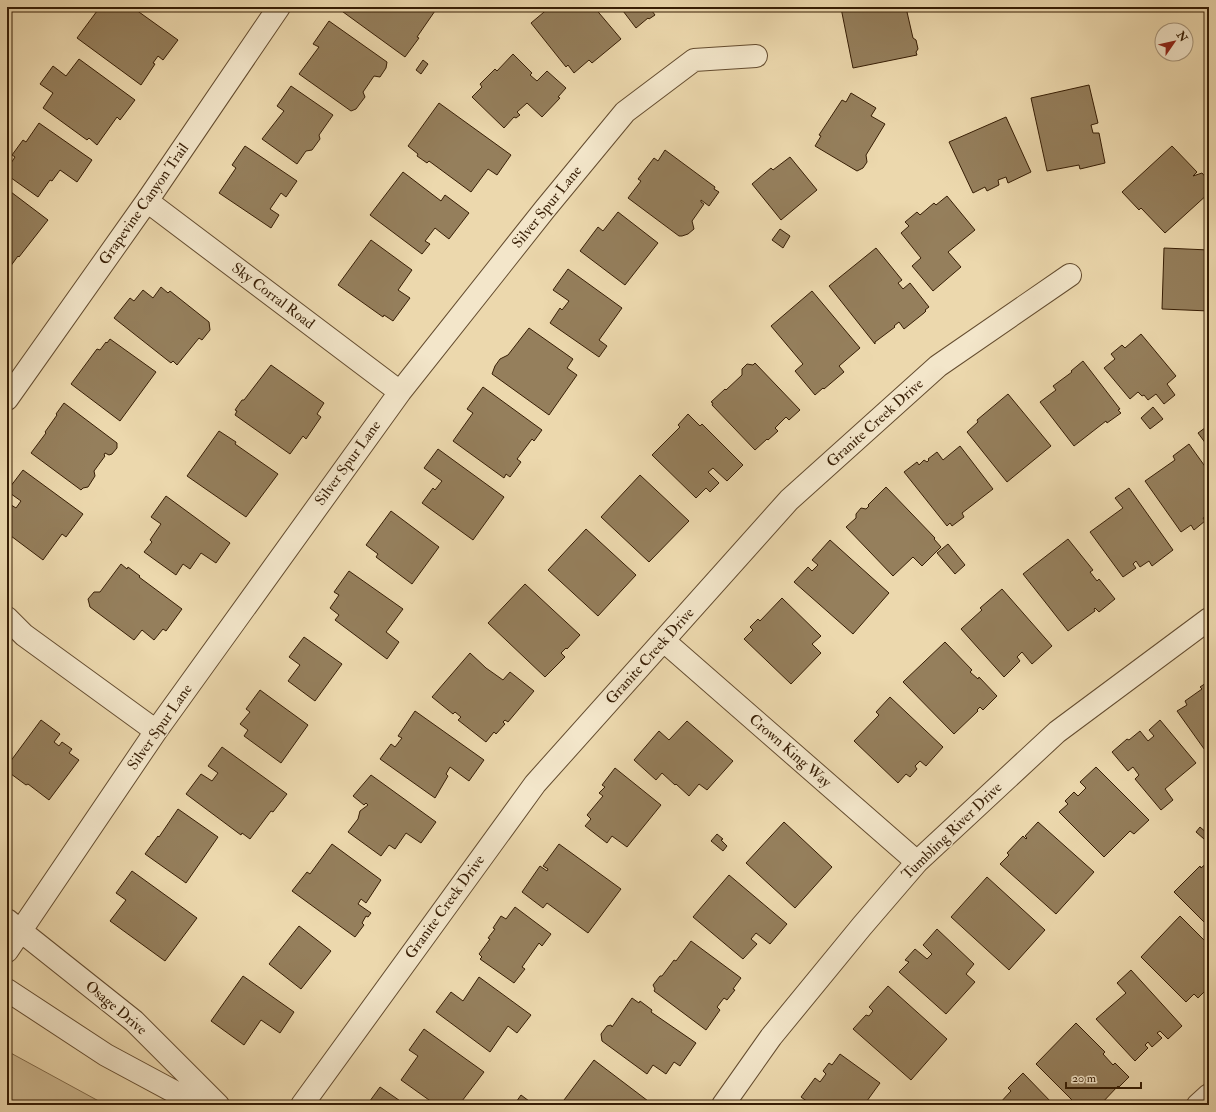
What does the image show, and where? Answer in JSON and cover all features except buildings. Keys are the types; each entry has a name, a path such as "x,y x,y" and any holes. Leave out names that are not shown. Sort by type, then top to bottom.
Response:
{"street":[{"name":"Grapevine Canyon Trail","path":"7,399 147,201 279,7"},
{"name":"Silver Spur Lane","path":"7,951 14,926 400,392 545,209 625,112 694,60 756,56"},
{"name":"Sky Corral Road","path":"147,201 400,392"},
{"name":"Granite Creek Drive","path":"302,1105 534,784 789,500 938,366 1070,275"},
{"path":"7,618 24,635 156,731"},
{"name":"Tumbling River Drive","path":"723,1105 771,1037 862,926 917,862 1057,732 1209,618"},
{"name":"Crown King Way","path":"664,641 917,862"},
{"name":"Osage Drive","path":"14,926 134,1021 218,1105"},
{"path":"7,990 106,1055 199,1105"},
{"path":"1198,1105 1209,1095"}],"shaded area":[{"path":"7,1051 106,1105 7,1105"}]}
